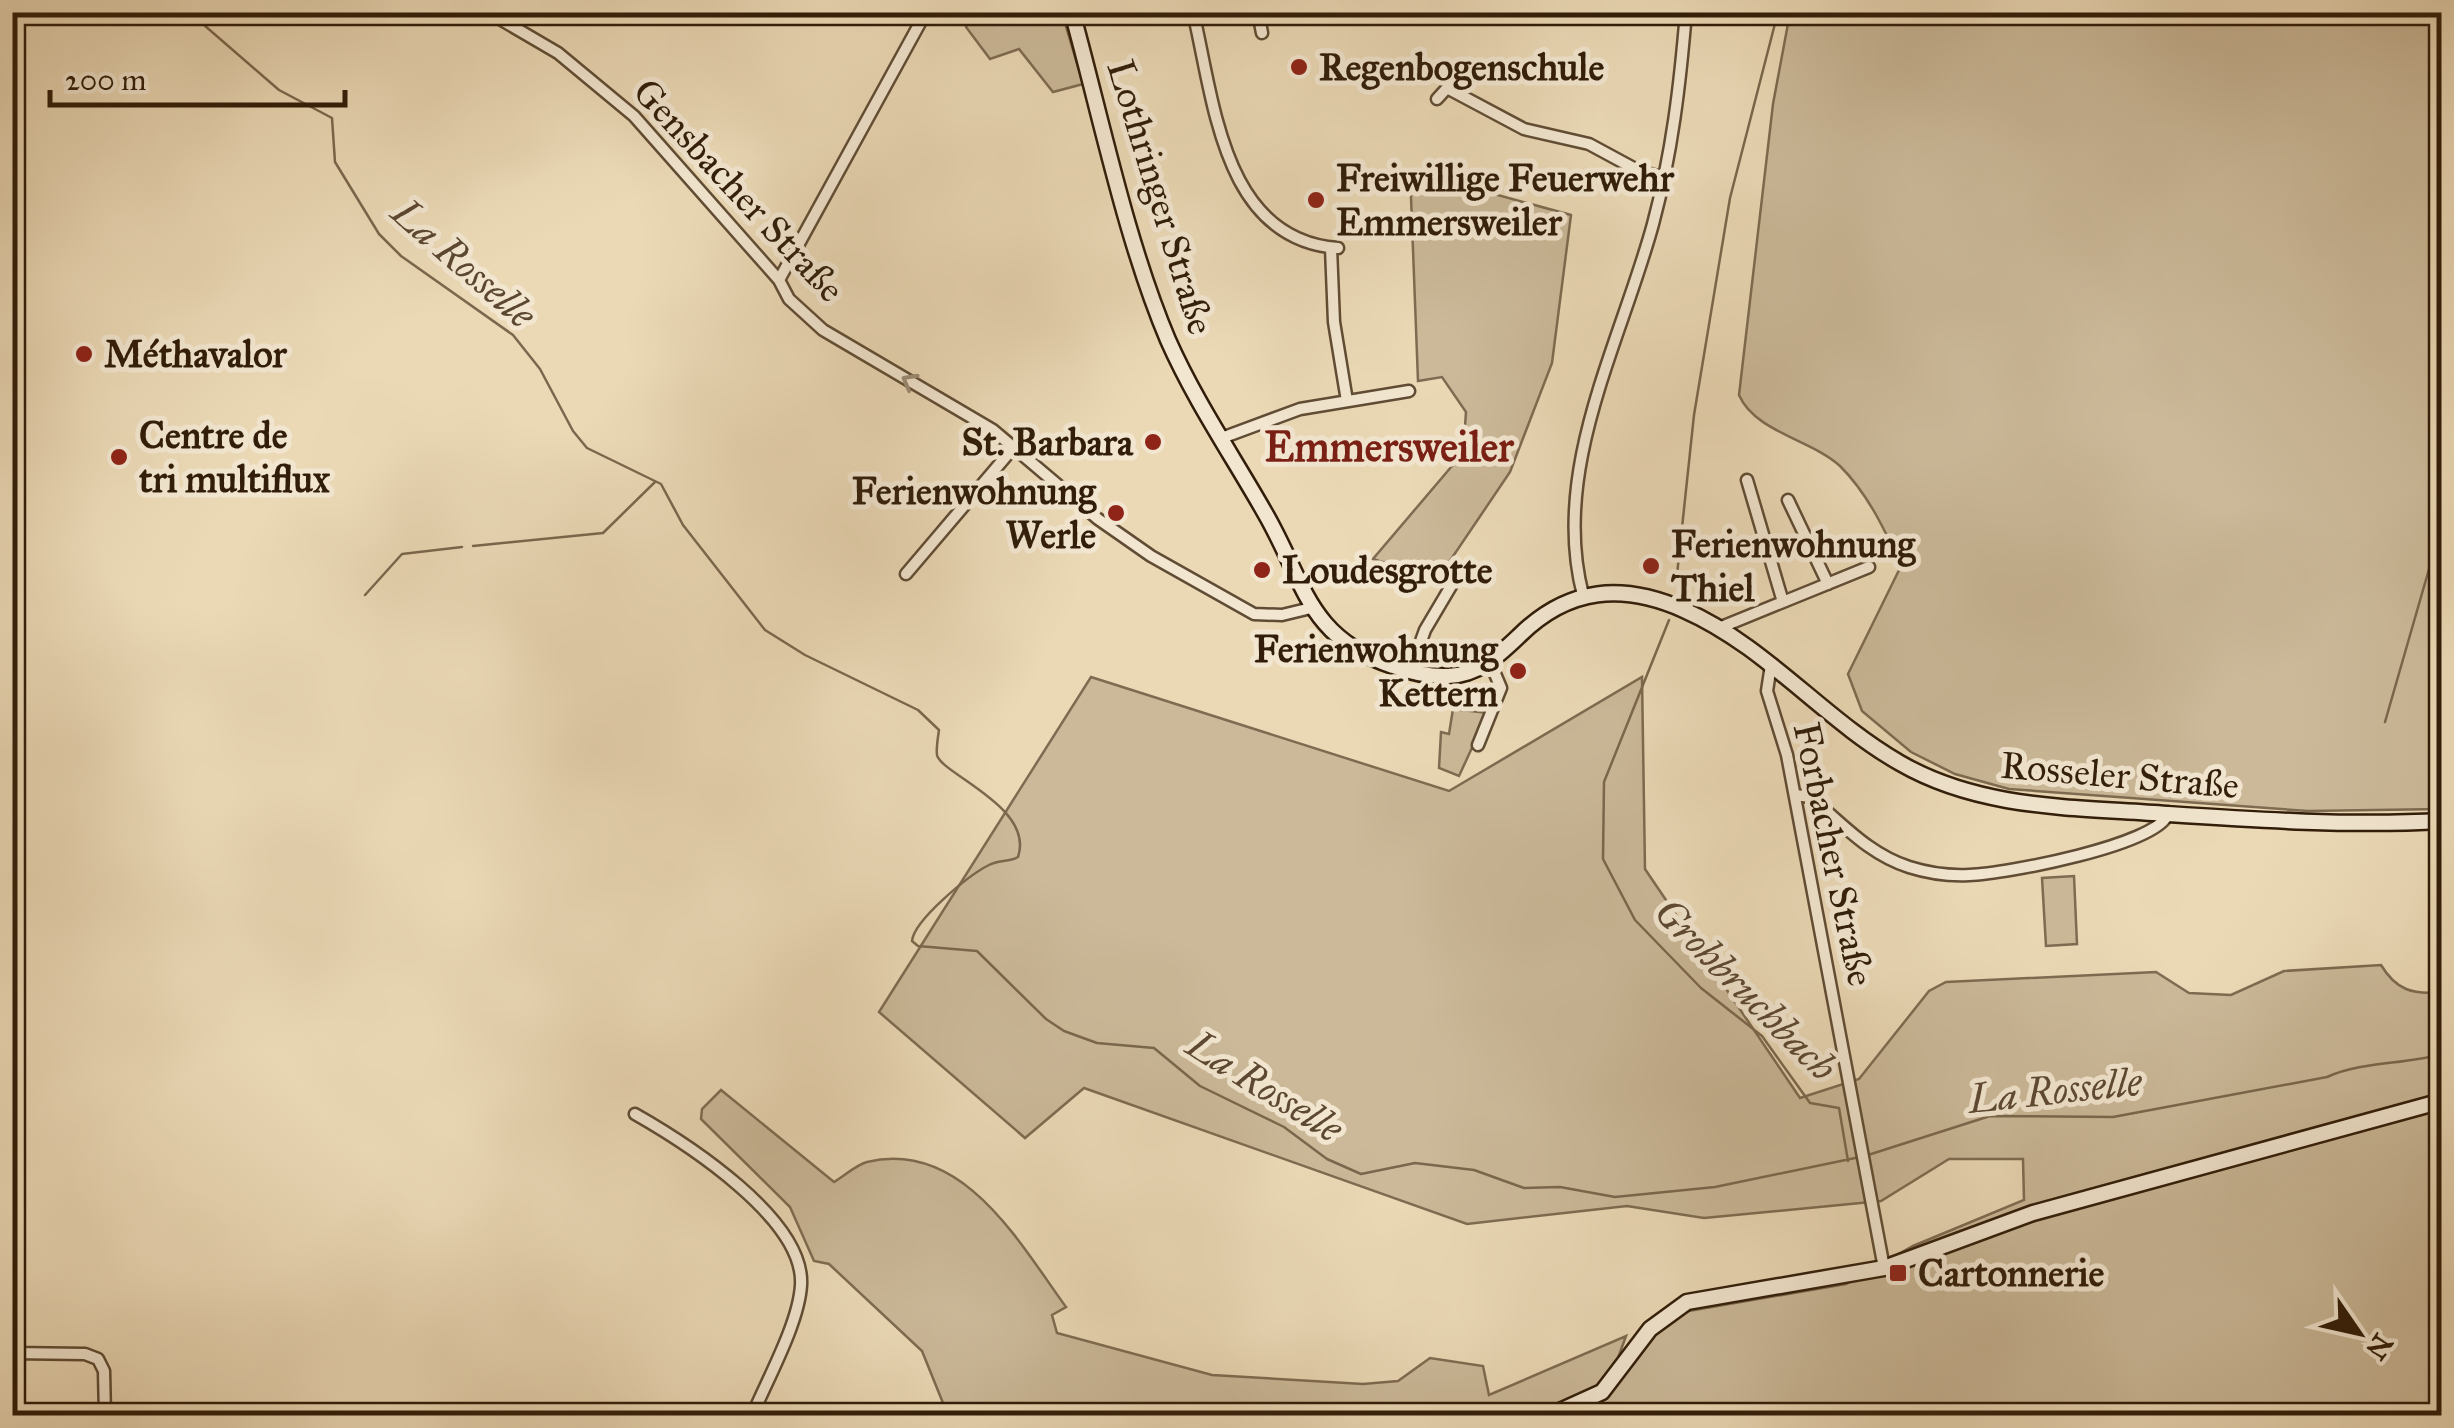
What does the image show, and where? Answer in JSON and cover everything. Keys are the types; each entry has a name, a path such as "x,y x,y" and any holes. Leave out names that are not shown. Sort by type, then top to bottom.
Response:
{"main road":[{"name":"Lothringer Straße","path":"1072,12 1158,314 1219,439 1273,527 1311,608"},
{"path":"1311,608 1342,643 1410,672 1448,676 1490,662 1544,614 1583,595 1633,593 1672,605 1719,628 1771,665"},
{"name":"Rosseler Straße","path":"1771,665 1884,753 1941,783 2010,802 2337,824 2442,821"},
{"path":"1549,1416 1602,1392 1650,1329 1686,1302 1884,1268 2033,1213 2442,1102"}],"street":[{"name":"Gensbacher Straße","path":"488,12 558,53 634,116 779,280 789,299 823,330 993,430 1123,538 1242,608 1282,615 1311,608"},
{"path":"779,280 926,12"},
{"path":"1193,12 1228,154 1241,189 1275,225 1334,248 1334,322 1347,400"},
{"path":"1258,12 1262,32"},
{"path":"1583,595 1576,504 1587,437 1665,178 1676,130 1686,12"},
{"path":"1437,100 1447,88 1524,129 1588,144 1639,171 1665,178"},
{"path":"1219,439 1258,421 1347,400 1408,392"},
{"path":"906,574 1014,447"},
{"path":"1747,480 1783,602"},
{"path":"1788,500 1828,584"},
{"path":"1719,628 1869,568"},
{"path":"1410,672 1425,630 1454,581"},
{"path":"1478,745 1501,688 1490,662"},
{"name":"Forbacher Straße","path":"1771,665 1766,690 1795,795 1884,1268"},
{"path":"1795,795 1810,797 1888,859 1946,875 1988,874 2083,854 2156,830 2168,814"},
{"path":"636,1114 724,1169 788,1243 797,1260 800,1294 752,1416"},
{"path":"12,1353 85,1354 98,1359 104,1372 105,1416"}],"shaded area":[{"path":"974,13 1062,13 1083,84 1053,92 1019,49 990,59 966,27"},
{"path":"1499,13 1662,13 1502,21"},
{"path":"1790,13 2441,13 2441,809 2308,811 2009,789 1955,774 1911,752 1862,711 1848,674 1901,566 1867,500 1840,466 1758,418 1739,395 1773,104"},
{"path":"1410,171 1571,215 1552,363 1510,472 1437,580 1373,559 1463,453 1466,412 1442,377 1418,381"},
{"path":"1091,677 1449,791 1642,677 1645,869 1800,1098 1859,1079 1929,991 1946,982 2156,972 2189,993 2231,995 2284,971 2381,965 2406,989 2441,992 2441,1415 1677,1416 1675,1410 1642,1406 1614,1416 938,1415 945,1408 922,1351 829,1264 814,1261 790,1207 701,1119 702,1109 721,1090 834,1182 867,1162 901,1159 932,1166 960,1181 1008,1227 1066,1307 1052,1315 1057,1333 1212,1375 1363,1384 1398,1381 1430,1358 1483,1366 1489,1395 1626,1336 1618,1358 1640,1354 1658,1330 1683,1312 1846,1284 1913,1246 2024,1200 2023,1159 1949,1159 1881,1201 1704,1218 1627,1206 1467,1224 1084,1088 1025,1138 879,1012"},
{"path":"1453,709 1488,713 1459,776 1439,768 1441,732 1449,734"},
{"path":"2074,876 2077,944 2046,946 2042,878"}],"waterway":[{"name":"La Rosselle","path":"189,12 279,90 332,118 335,162 379,234 401,256 513,335 540,369 573,431 587,448 661,484 683,525 765,630 805,655 918,710 939,730 937,755 942,763 985,794 1013,823 1020,839 1018,857 989,865 944,899 915,932 912,941 918,946 977,951 1046,1019 1064,1031 1097,1043 1154,1048 1200,1086 1284,1127 1327,1159 1361,1174 1415,1163 1474,1170 1524,1188 1560,1187 1615,1197 1715,1187 1860,1157"},
{"name":"Grohbruchbach","path":"1676,584 1694,415 1730,198 1778,12"},
{"path":"473,546 603,533 655,482"},
{"path":"2385,722 2442,524"},
{"path":"365,595 402,554 462,547"},
{"name":"Grohbruchbach","path":"1669,620 1604,782 1603,859 1635,920 1701,988 1762,1036 1810,1103 1839,1108 1848,1161"},
{"name":"La Rosselle","path":"1868,1155 1990,1116 2113,1117 2442,1054"}],"place":[{"name":"Regenbogenschule","path":"1299,67"},
{"name":"Freiwillige Feuerwehr Emmersweiler","path":"1316,200"},
{"name":"Méthavalor","path":"84,354"},
{"name":"St. Barbara","path":"1153,442"},
{"name":"Centre de tri multiflux","path":"119,457"},
{"name":"Ferienwohnung Werle","path":"1116,513"},
{"name":"Ferienwohnung Thiel","path":"1651,566"},
{"name":"Loudesgrotte","path":"1262,570"},
{"name":"Ferienwohnung Kettern","path":"1518,671"},
{"name":"Cartonnerie","path":"1898,1273"}],"district":[{"name":"Emmersweiler","path":"1389,446"}]}
